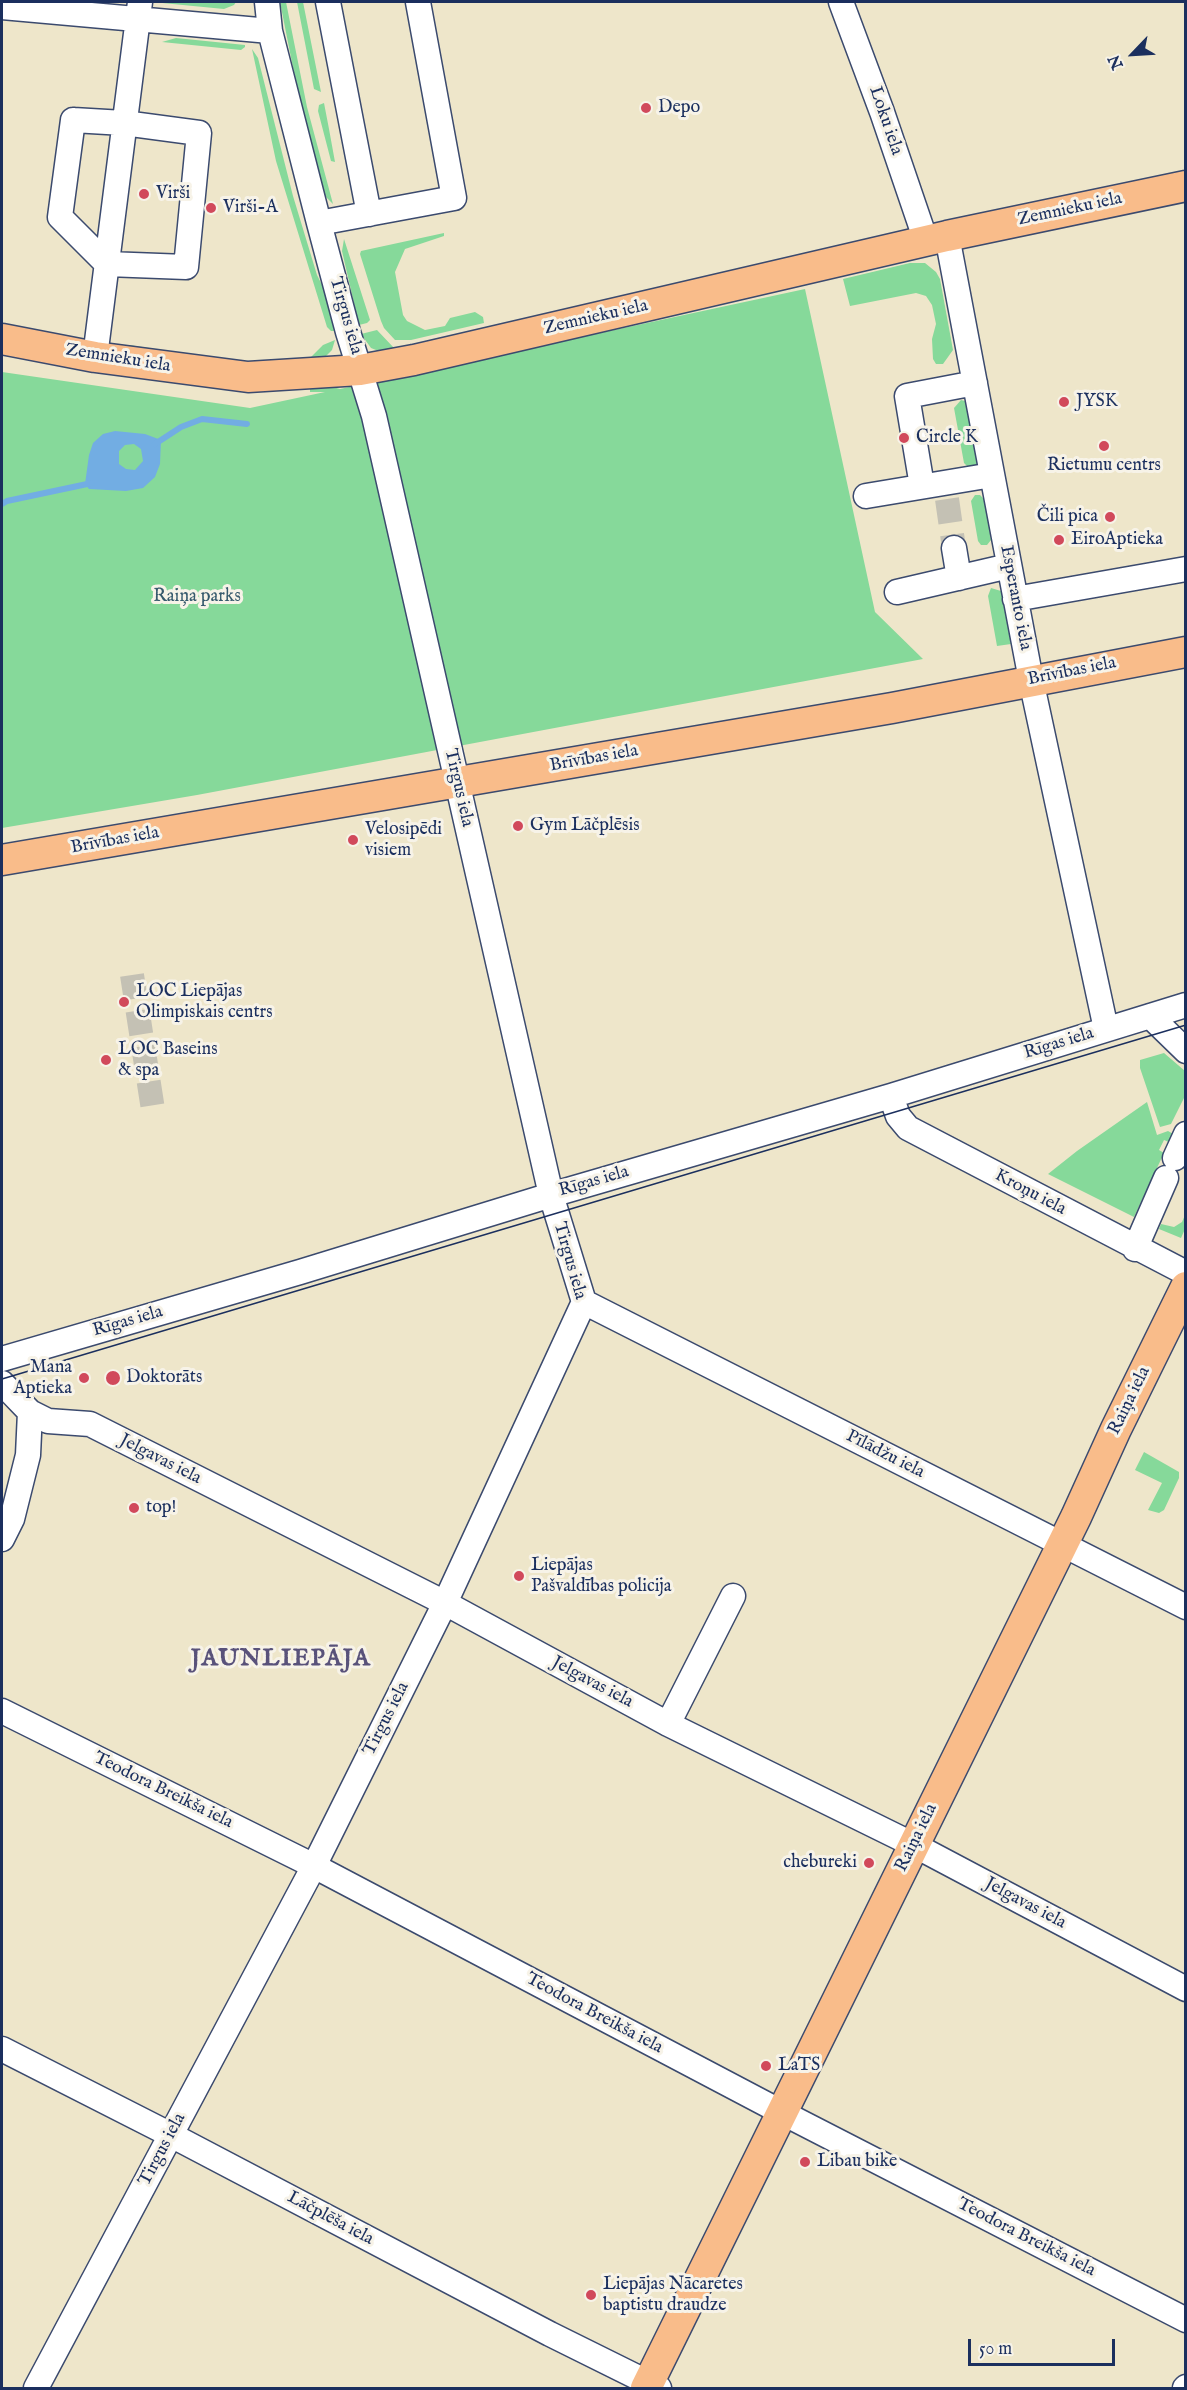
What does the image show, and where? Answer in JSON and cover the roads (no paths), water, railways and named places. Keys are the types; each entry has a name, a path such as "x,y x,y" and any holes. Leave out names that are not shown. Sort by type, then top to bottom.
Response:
{"main road":[{"name":"Zemnieku iela","path":"2,339 95,357 248,377 360,370 414,360 937,238 1185,186"},
{"name":"Brīvības iela","path":"2,860 892,708 1185,652"},
{"name":"Raiņa iela","path":"651,2387 781,2112 914,1845 1185,1287"}],"street":[{"name":"Tirgus iela","path":"36,2388 314,1866 446,1603 584,1302 551,1194 374,416 319,223 270,31 267,2"},
{"path":"327,2 369,214"},
{"path":"319,223 454,198 418,2"},
{"name":"Loku iela","path":"841,2 882,112 937,238"},
{"path":"2,7 139,11 270,31"},
{"path":"95,357 139,11"},
{"path":"73,120 124,123 199,133 186,267 107,264 60,217 73,120"},
{"name":"Esperanto iela","path":"937,238 975,383 1030,680 1106,1029"},
{"path":"938,490 908,396 975,383"},
{"path":"866,496 938,490 992,476"},
{"path":"954,548 959,578"},
{"path":"897,592 1009,566"},
{"path":"1015,599 1185,569"},
{"name":"Rīgas iela","path":"2,1359 300,1272 551,1194 891,1096 1185,1005"},
{"path":"1150,1016 1185,1051"},
{"name":"Kroņu iela","path":"891,1096 898,1116 908,1128 1135,1249 1185,1273"},
{"path":"1135,1249 1185,1134"},
{"name":"Pīlādžu iela","path":"584,1302 1185,1607"},
{"name":"Jelgavas iela","path":"2,1383 30,1412 48,1421 90,1424 446,1603 668,1724 914,1845 1185,1989"},
{"path":"2,1539 12,1519 28,1455 30,1412"},
{"path":"668,1724 733,1596"},
{"name":"Teodora Breikša iela","path":"2,1711 314,1866 781,2112 1185,2320"},
{"name":"Lāčplēša iela","path":"2,2049 651,2387"}],"water":[{"path":"115,431 145,434 161,440 160,464 155,477 143,488 126,491 89,489 85,484 89,455 93,443 103,434","holes":["134,444 141,449 143,461 135,470 126,469 119,464 119,451 125,445"]}],"waterway":[{"path":"155,444 181,427 202,419 247,424"},
{"path":"2,504 92,483"}],"tunnel":[{"path":"947,499 954,548"},
{"path":"132,975 154,1116"}],"tram line":[{"path":"2,1379 1186,1025"}],"place":[{"name":"Depo","path":"646,108"},
{"name":"Virši","path":"144,194"},
{"name":"Virši-A","path":"211,208"},
{"name":"JYSK","path":"1064,402"},
{"name":"Circle K","path":"904,438"},
{"name":"Rietumu centrs","path":"1104,446"},
{"name":"Čili pica","path":"1110,517"},
{"name":"EiroAptieka","path":"1059,540"},
{"name":"Gym Lāčplēsis","path":"518,826"},
{"name":"Velosipēdi visiem","path":"353,840"},
{"name":"LOC Liepājas Olimpiskais centrs","path":"124,1002"},
{"name":"LOC Baseins & spa","path":"106,1060"},
{"name":"Mana Aptieka","path":"84,1378"},
{"name":"Doktorāts","path":"113,1378"},
{"name":"top!","path":"134,1508"},
{"name":"Liepājas Pašvaldības policija","path":"519,1576"},
{"name":"chebureki","path":"869,1863"},
{"name":"LaTS","path":"766,2066"},
{"name":"Libau bike","path":"805,2162"},
{"name":"Liepājas Nācaretes baptistu draudze","path":"591,2295"}],"district":[{"name":"JAUNLIEPĀJA","path":"281,1660"}],"park label":[{"name":"Raiņa parks","path":"197,597"}]}
